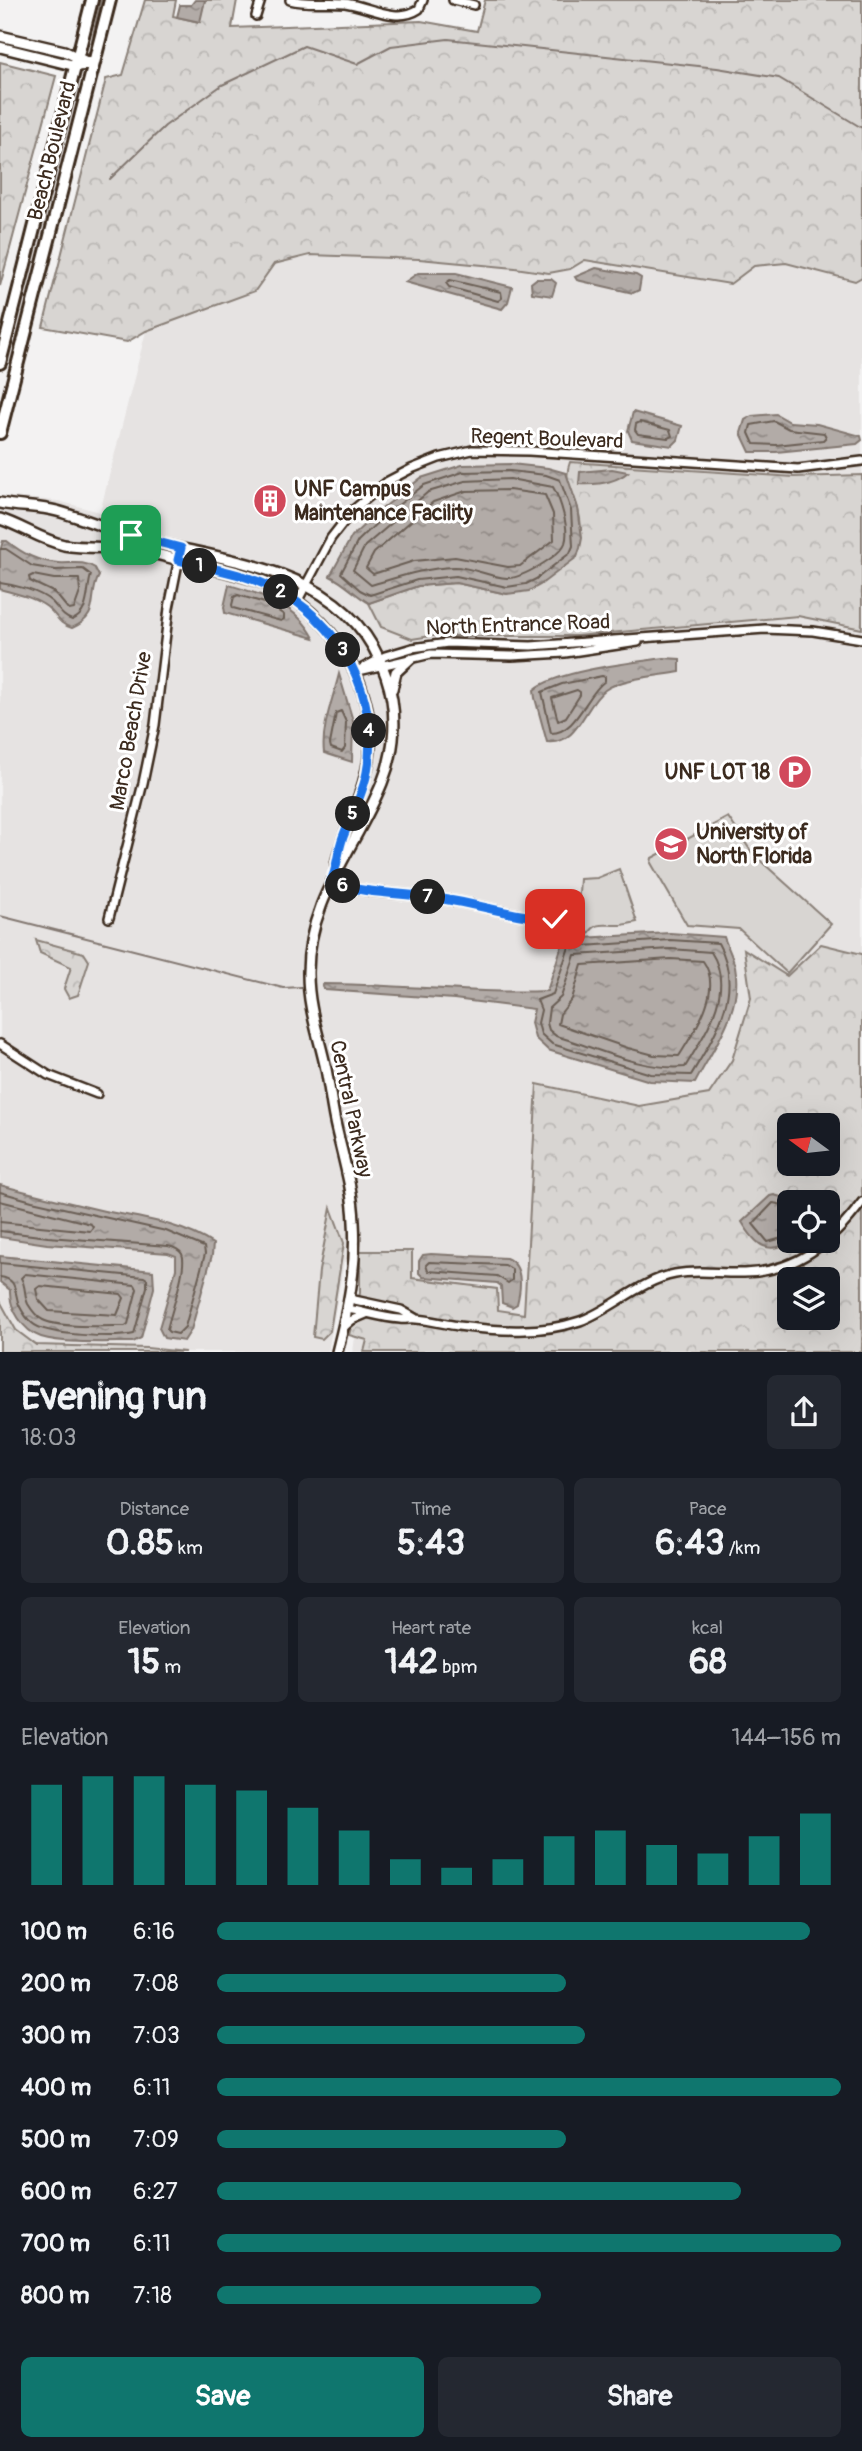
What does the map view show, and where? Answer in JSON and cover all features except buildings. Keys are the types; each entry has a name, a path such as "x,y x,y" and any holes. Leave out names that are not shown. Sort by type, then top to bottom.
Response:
{"highway":[{"path":"0,363 92,0"},
{"name":"Beach Boulevard","path":"0,433 110,0"},
{"path":"12,316 15,332 23,342"},
{"path":"4,347 10,343 23,342"}],"street":[{"path":"256,16 261,0"},
{"path":"290,0 346,3 380,13 411,13 419,9 423,0"},
{"path":"453,0 474,5"},
{"path":"0,36 93,65"},
{"path":"0,47 78,61"},
{"name":"Regent Boulevard","path":"297,601 331,538 353,510 388,481 411,468 439,458 472,450 799,469 862,461"},
{"name":"Central Parkway","path":"0,503 54,510 141,539 279,573 307,584 338,604 353,619 381,662 391,694 394,733 390,755 383,782 332,880 314,923 308,974 312,1018 322,1049 354,1219 349,1304 337,1352"},
{"name":"Central Parkway","path":"0,519 46,540 64,545 132,549 255,580 297,601 328,629 355,672 368,713 369,759 361,795 340,846 332,880"},
{"name":"Marco Beach Drive","path":"109,918 155,725 168,619 181,548"},
{"name":"North Entrance Road","path":"355,672 412,648 448,643 529,646 765,629 820,632 862,639"},
{"name":"North Entrance Road","path":"381,662 446,653 540,655 619,646 659,637"},
{"path":"529,646 540,655"},
{"path":"391,694 396,672 410,659"},
{"path":"332,880 376,893 444,900 508,915 555,919"},
{"path":"0,1044 48,1075 97,1094"},
{"path":"349,1304 369,1313 400,1319 491,1329 529,1330 556,1327 580,1321 650,1282 673,1274 698,1271 744,1273 785,1266 827,1242 845,1226 862,1202"},
{"path":"349,1304 401,1310 416,1319"},
{"path":"343,1328 352,1320 369,1313"}],"shaded area":[{"path":"310,255 419,259 549,273 570,269 585,260 745,274 754,266 786,263 855,281 862,277 862,475 794,477 570,462 566,473 548,468 352,536 331,576 369,603 373,611 511,601 862,558 862,1352 353,1352 365,1265 344,1262 328,1352 0,1352 0,496 58,501 100,512 146,331 255,291 274,264"}],"green space":[{"path":"101,0 105,0 89,53"},
{"path":"145,0 176,0 173,16 199,22 205,0 237,0 232,28 421,21 477,31 485,0 862,0 862,277 855,281 786,263 754,266 730,284 585,260 570,269 549,273 419,259 310,255 274,264 255,291 146,331 127,342 43,327 106,79 123,75"},
{"path":"0,62 56,76 0,286"},
{"path":"570,462 794,477 862,475 862,629 798,616 576,636 431,636 412,639 381,627 369,603 418,586 456,583 507,594 577,557 581,525 568,479"},
{"path":"728,817 753,854 831,924 787,973 739,929 687,925 651,863 652,858"},
{"path":"619,869 637,922 598,926 588,935 576,935 580,879 597,878"},
{"path":"36,940 84,953 89,961 78,995 69,998 64,989 71,967 40,953"},
{"path":"821,944 862,954 862,1352 364,1352 367,1340 349,1335 360,1293 360,1251 412,1251 412,1278 497,1289 498,1310 524,1314 537,1084 639,1106 709,1094 732,1060 751,998 744,949 787,976"},
{"path":"331,1208 344,1243 330,1331 322,1339 313,1337 319,1271"},
{"path":"0,1301 16,1330 36,1345 147,1348 185,1352 0,1352"}],"water":[{"path":"195,0 205,0 200,22 177,17 180,5 191,5"},
{"path":"596,268 636,275 641,278 639,290 633,293 577,280 575,277"},
{"path":"418,273 456,273 512,287 508,302 502,309 405,282"},
{"path":"536,279 551,279 556,283 552,296 532,293 531,283"},
{"path":"633,412 682,426 678,440 672,446 632,440 628,431"},
{"path":"776,414 790,422 817,424 861,436 862,440 857,444 750,452 741,433 745,420 752,416"},
{"path":"511,464 566,473 578,508 582,538 577,557 540,585 529,591 507,594 456,583 418,586 369,603 330,576 352,536 421,478 462,465"},
{"path":"612,469 628,472 605,482 579,484 580,472"},
{"path":"3,541 43,561 81,563 95,568 99,576 91,611 87,617 72,628 60,622 51,610 42,604 0,589 0,551"},
{"path":"229,585 278,602 307,626 314,638 225,613"},
{"path":"664,658 680,659 680,672 612,686 598,697 574,731 558,741 547,742 534,690 544,683 577,673"},
{"path":"339,674 353,721 352,762 324,753 326,723"},
{"path":"670,933 724,937 735,967 735,998 731,1013 695,1083 650,1081 548,1050 535,1038 531,1023 534,1009 454,999 325,990 322,986 351,984 547,991 564,939"},
{"path":"0,1185 173,1226 213,1244 191,1330 184,1341 164,1338 159,1328 176,1269 176,1256 168,1253 47,1244 0,1237"},
{"path":"770,1196 777,1196 777,1247 770,1248 758,1243 742,1222"},
{"path":"423,1255 506,1258 512,1261 520,1278 517,1304 512,1307 502,1303 501,1286 497,1283 423,1277 419,1273 419,1261"},
{"path":"0,1256 153,1271 154,1288 141,1338 133,1342 73,1342 34,1334 18,1318 10,1290 0,1282"}],"waterway":[{"path":"110,179 165,126 222,85 304,46 357,64 391,46 448,39 717,68 779,78 862,128"},
{"path":"0,916 283,988 301,987"}],"place":[{"name":"UNF Campus Maintenance Facility","path":"270,501"},
{"name":"UNF LOT 18","path":"795,772"},
{"name":"University of North Florida","path":"671,844"}],"route":[{"path":"131,535 181,548 178,560 255,580 283,593 314,615 341,646 355,672 367,709 370,745 363,789 340,846 330,883 354,890 470,904 508,915 555,919"}]}
